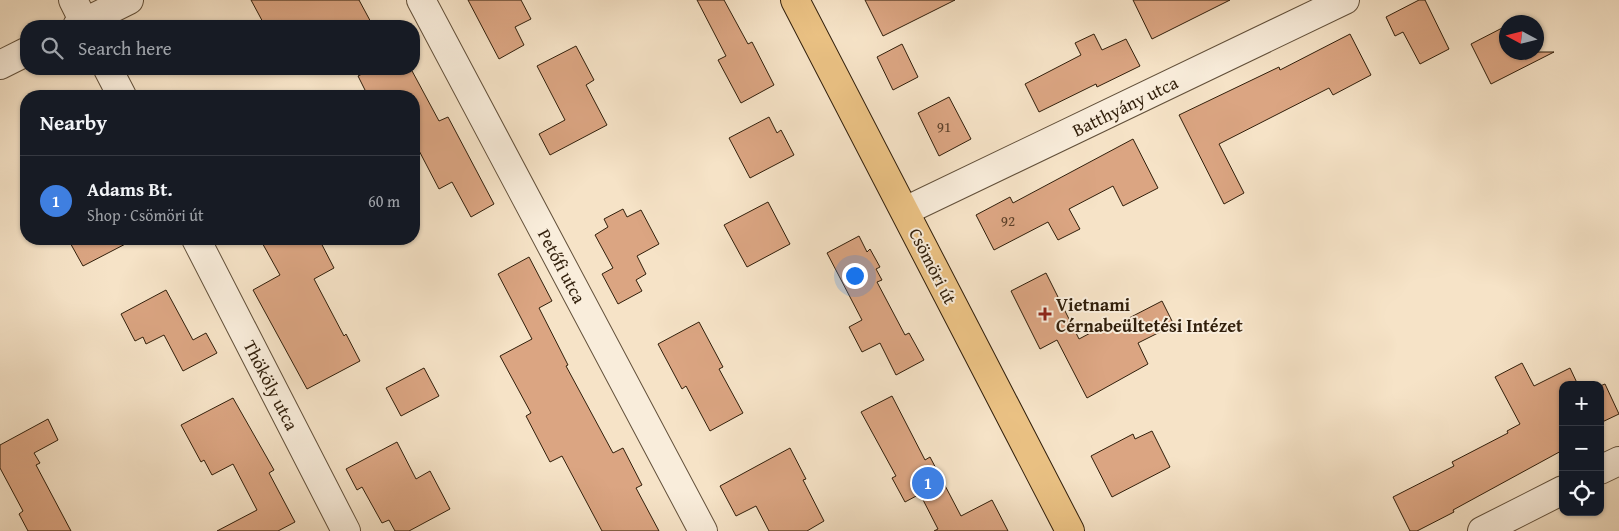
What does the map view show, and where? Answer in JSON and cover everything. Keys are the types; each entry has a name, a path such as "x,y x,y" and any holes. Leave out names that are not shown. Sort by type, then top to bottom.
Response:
{"main road":[{"name":"Csömöri út","path":"795,0 1070,531"}],"street":[{"path":"80,19 129,0"},
{"name":"Petőfi utca","path":"421,0 703,531"},
{"name":"Batthyány utca","path":"905,211 1345,0"},
{"path":"0,65 20,55"},
{"path":"111,75 119,90"},
{"name":"Thököly utca","path":"199,245 346,531"},
{"path":"1604,468 1619,461"},
{"path":"1482,531 1559,492"}],"building":[{"path":"251,0 359,0 370,20 262,20"},
{"path":"468,0 521,0 531,19 515,27 524,45 499,59"},
{"path":"697,0 724,0 748,44 752,42 774,85 741,103 718,60 726,56"},
{"path":"865,0 955,0 883,36"},
{"path":"1133,0 1230,0 1152,39"},
{"path":"1419,0 1425,0 1449,49 1420,64 1403,32 1395,36 1386,17"},
{"path":"1499,30 1499,60 1538,60 1491,84 1471,44"},
{"path":"1094,34 1102,50 1126,39 1140,66 1097,87 1096,84 1039,112 1025,84 1081,55 1075,43"},
{"path":"1350,34 1371,75 1333,95 1329,88 1219,144 1244,193 1224,204 1179,115 1279,67 1280,70"},
{"path":"902,44 918,77 893,90 877,57"},
{"path":"576,46 594,80 586,85 607,125 550,155 539,134 565,120 537,66"},
{"path":"1544,52 1554,52 1544,57"},
{"path":"414,75 439,121 448,117 494,204 471,217 452,182 439,189 420,153 420,90 365,90 358,76"},
{"path":"949,97 971,139 939,156 918,113"},
{"path":"769,117 777,133 781,130 794,155 750,178 729,138"},
{"path":"1133,139 1158,188 1123,206 1113,186 1069,209 1080,229 1058,240 1048,222 994,250 976,215 1010,197 1013,203"},
{"path":"768,202 790,244 747,267 724,225"},
{"path":"623,209 627,217 641,210 659,244 637,256 646,274 636,280 642,291 618,304 602,274 613,268 595,235 608,227 604,219"},
{"path":"859,236 867,252 870,249 880,267 876,269 882,280 877,282 905,335 909,333 924,360 896,375 880,343 862,352 849,327 862,320 827,253"},
{"path":"71,245 123,245 83,266"},
{"path":"263,245 322,245 334,268 314,279 344,336 346,334 360,361 307,389 253,290 280,275"},
{"path":"529,257 552,301 539,308 568,365 566,366 613,453 623,448 642,485 636,488 659,531 602,531 562,456 550,462 526,416 531,413 500,356 532,339 498,274"},
{"path":"1046,273 1079,339 1098,329 1100,333 1162,301 1174,325 1138,343 1148,364 1087,398 1057,340 1040,349 1011,291"},
{"path":"166,290 193,340 206,333 217,353 183,371 164,335 146,344 143,337 135,341 121,314"},
{"path":"699,322 723,367 719,369 743,413 710,431 686,386 682,389 658,344"},
{"path":"1522,363 1534,386 1570,368 1576,381 1559,381 1559,452 1453,510 1454,512 1417,531 1410,531 1393,497 1454,466 1452,462 1508,433 1507,431 1520,424 1495,377"},
{"path":"424,368 439,396 401,416 386,388"},
{"path":"1604,384 1619,414 1604,421"},
{"path":"892,396 925,460 930,457 961,516 992,500 1008,531 934,531 938,529 920,494 905,502 892,478 896,476 861,412"},
{"path":"233,398 274,470 269,473 295,522 278,531 217,531 257,510 233,464 212,475 204,460 201,462 181,425"},
{"path":"48,419 58,440 34,453 40,463 36,465 71,531 28,531 19,514 23,511 0,468 0,445"},
{"path":"1152,431 1170,467 1112,497 1091,456 1133,434 1135,439"},
{"path":"397,442 416,479 430,471 450,509 409,531 395,531 389,520 382,523 362,487 357,490 346,469"},
{"path":"790,448 806,479 803,480 824,521 807,531 769,531 756,506 736,516 720,486"}],"place":[{"name":"Vietnami Cérnabeültetési Intézet","path":"1045,314"},
{"name":"Adams Bt.","path":"928,483"}]}
